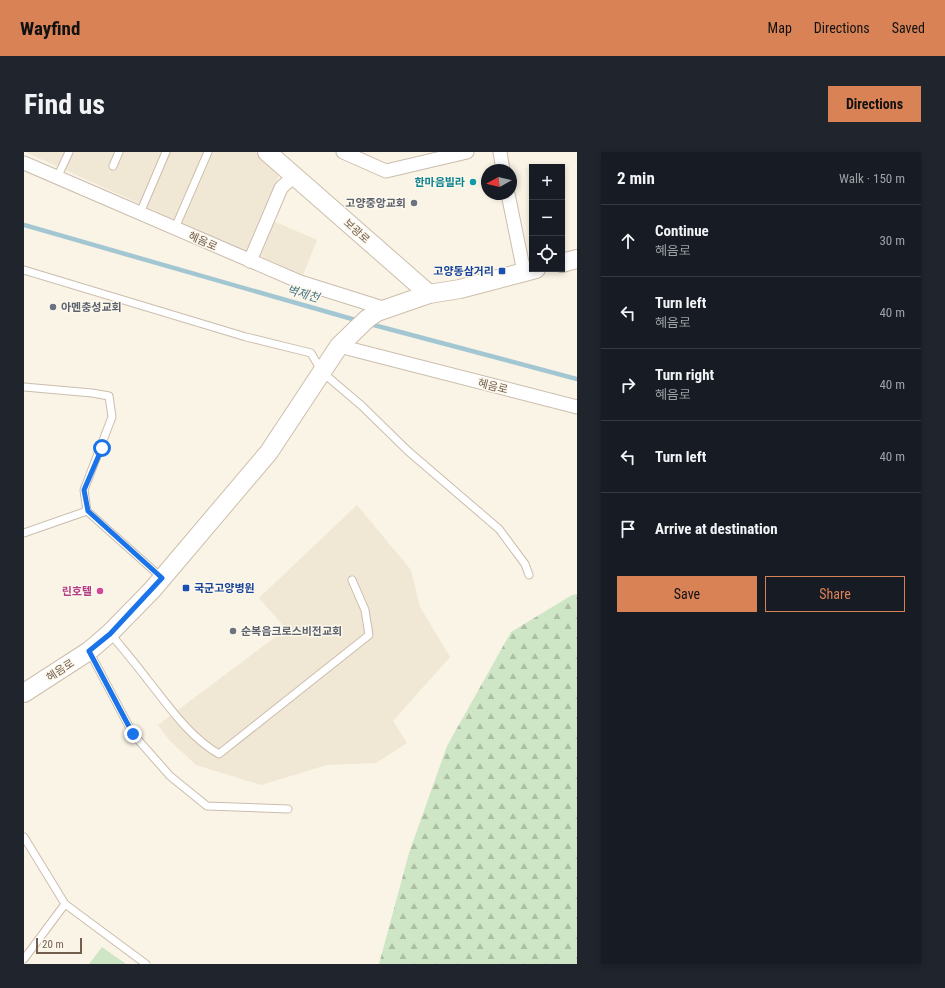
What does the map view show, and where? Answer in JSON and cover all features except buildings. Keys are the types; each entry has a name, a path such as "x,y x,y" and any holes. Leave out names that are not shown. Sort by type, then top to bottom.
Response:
{"main road":[{"name":"보광로","path":"267,152 429,294"},
{"path":"565,262 577,259"},
{"path":"343,342 366,319 382,310 429,294 460,289 529,270"},
{"name":"혜음로","path":"24,693 89,651 110,634 162,578 269,452 343,342"}],"street":[{"path":"342,152 386,171 467,152"},
{"path":"500,152 503,164"},
{"name":"혜음로","path":"24,163 300,282 382,310"},
{"path":"250,261 281,188 295,175"},
{"path":"510,200 529,267"},
{"name":"혜음로","path":"343,342 577,407"}],"lane":[{"path":"58,178 69,152"},
{"path":"113,166 119,152"},
{"path":"140,213 166,152"},
{"path":"175,228 208,152"},
{"path":"24,270 246,337 311,353 322,372 362,406 408,451 499,529 525,564 529,575"},
{"path":"24,387 109,396 112,417 84,490 88,511 162,578"},
{"path":"24,533 88,511"},
{"path":"110,634 147,678 173,713 204,746 219,754 369,635 365,610 352,580"},
{"path":"89,651 133,734 170,776 207,806 288,809"},
{"path":"24,837 64,904 146,964"},
{"path":"24,959 64,904"}],"shaded area":[{"path":"25,152 256,152 279,176 262,216 317,240 303,275"},
{"path":"357,505 411,570 420,607 450,657 393,721 407,743 376,763 327,765 261,785 196,765 169,740 158,725 286,629 259,598"}],"green space":[{"path":"577,594 577,964 379,964 409,853 447,746 511,632 572,595"},
{"path":"102,947 126,964 89,964"}],"waterway":[{"name":"벽제천","path":"24,225 359,321"},
{"name":"벽제천","path":"370,324 577,379"}],"place":[{"name":"한마음빌라","path":"473,182"},
{"name":"고양중앙교회","path":"414,203"},
{"name":"고양동삼거리","path":"502,271"},
{"name":"아멘충성교회","path":"53,307"},
{"name":"국군고양병원","path":"186,588"},
{"name":"린호텔","path":"100,591"},
{"name":"순복음크로스비전교회","path":"233,631"}],"route":[{"path":"102,448 84,490 88,511 162,578 110,634 89,651 133,734"}]}
